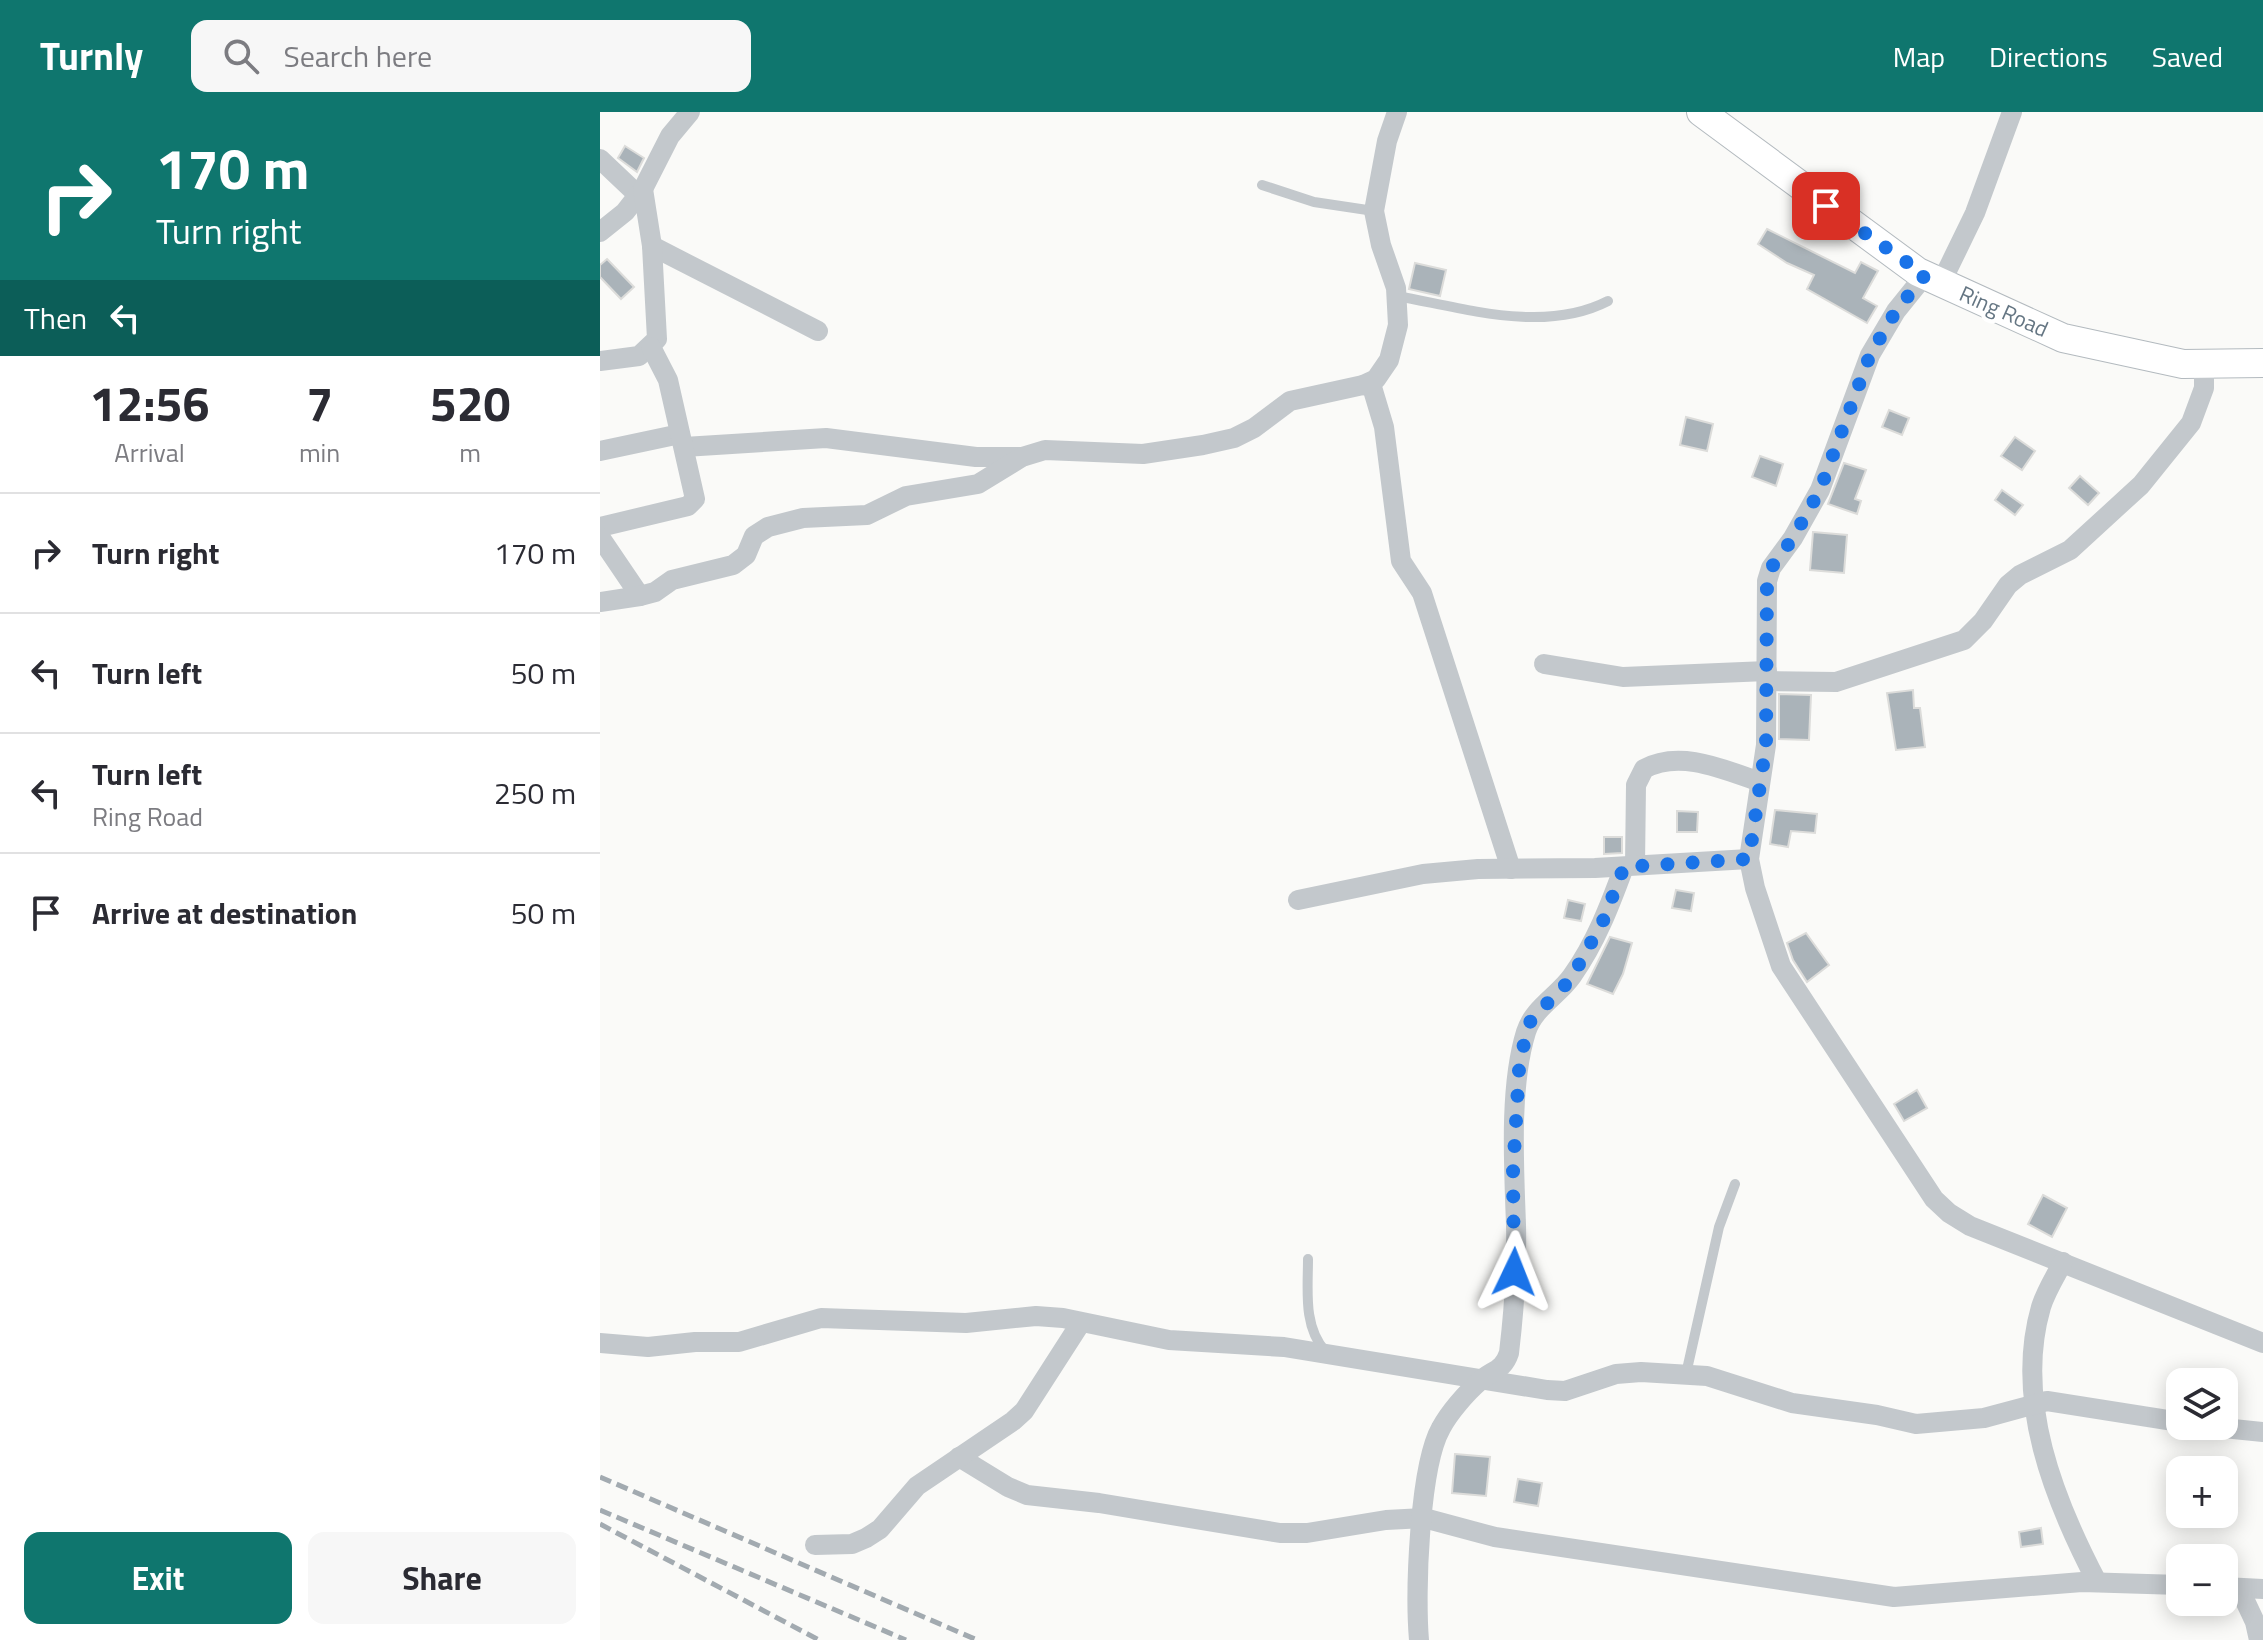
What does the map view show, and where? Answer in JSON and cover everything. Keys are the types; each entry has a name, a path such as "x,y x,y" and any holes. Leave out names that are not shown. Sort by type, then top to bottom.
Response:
{"street":[{"path":"600,232 625,212 640,192 670,136 690,112"},
{"path":"600,602 655,592 672,580 733,565 746,555 754,536 768,527 803,518 867,515 906,496 978,484 1022,457 1045,450 1143,454 1234,438 1254,428 1290,401 1363,385 1376,379 1389,360 1398,325 1397,296 1374,211 1387,141 1397,112"},
{"name":"Ring Road","path":"1701,112 1735,140 1933,279 2063,338 2183,364 2263,363"},
{"path":"2012,112 1975,213 1933,279 1896,311 1870,355 1820,490 1793,538 1771,568 1766,605 1766,745 1749,859 1770,939 1781,966 1934,1199 1970,1226 2263,1343"},
{"path":"600,159 640,192 652,246 659,329 651,347 630,358 600,361"},
{"path":"652,246 818,331"},
{"path":"600,527 692,503 694,492 668,380 651,347"},
{"path":"1544,664 1623,677 1767,676 1836,682 1964,640 1983,621 2008,585 2020,575 2070,550 2141,485 2191,423 2204,388 2204,364"},
{"path":"1363,385 1372,387 1384,427 1401,561 1422,593 1511,869"},
{"path":"600,451 682,441 826,438 976,457 1022,457"},
{"path":"600,537 640,596"},
{"path":"1419,1640 1416,1593 1426,1481 1441,1428 1481,1380 1505,1364 1509,1353 1516,1226 1513,1172 1519,1070 1526,1033 1544,1004 1571,979 1629,866 1636,785 1644,769 1669,761 1688,762 1760,782"},
{"path":"1298,900 1423,874 1749,859"},
{"path":"2063,1262 2038,1318 2034,1402 2040,1437 2064,1517 2097,1582"},
{"path":"600,1343 648,1347 695,1342 739,1342 821,1318 966,1323 1036,1316 1063,1318 1080,1324 1169,1340 1284,1347 1565,1391 1616,1374 1686,1374 1731,1382 1792,1403 1916,1424 1984,1418 2034,1402 2058,1400 2166,1419"},
{"path":"815,1545 852,1544 866,1538 880,1529 917,1486 1004,1428 1024,1411 1080,1324"},
{"path":"2238,1429 2263,1432"},
{"path":"959,1457 1027,1495 1099,1503 1254,1529 1307,1533 1386,1520 1424,1518 1526,1543 1894,1597 2097,1582 2166,1584"},
{"path":"2238,1587 2263,1589"},
{"path":"2238,1597 2255,1622 2259,1640"}],"lane":[{"path":"1262,185 1314,202 1374,211"},
{"path":"1397,296 1538,317 1587,312 1608,301"},
{"path":"1686,1374 1719,1227 1735,1184"},
{"path":"1308,1259 1312,1327 1315,1337 1329,1355"}],"building":[{"path":"625,146 644,158 637,172 618,158"},
{"path":"1767,229 1855,273 1861,262 1878,271 1863,298 1877,306 1867,323 1807,289 1814,275 1787,263 1758,244"},
{"path":"607,259 634,287 621,299 600,277 600,265"},
{"path":"1415,263 1446,270 1440,296 1409,289"},
{"path":"1889,410 1909,418 1902,435 1882,427"},
{"path":"1686,417 1713,424 1707,451 1680,445"},
{"path":"2015,437 2035,451 2022,470 2001,456"},
{"path":"1760,456 1783,464 1776,486 1752,477"},
{"path":"1844,463 1866,470 1855,499 1861,501 1857,514 1828,504"},
{"path":"2080,476 2099,493 2088,505 2069,488"},
{"path":"2002,490 2023,505 2015,515 1995,500"},
{"path":"1813,532 1847,535 1844,573 1810,570"},
{"path":"1913,690 1914,708 1920,708 1925,747 1896,750 1887,693"},
{"path":"1779,694 1811,695 1809,740 1779,739"},
{"path":"1775,810 1817,814 1815,833 1791,831 1788,847 1770,844"},
{"path":"1677,811 1698,812 1697,832 1677,832"},
{"path":"1604,837 1622,837 1622,853 1604,854"},
{"path":"1676,890 1694,893 1691,911 1672,908"},
{"path":"1568,900 1585,904 1581,921 1564,918"},
{"path":"1806,933 1829,965 1807,982 1793,960 1787,943"},
{"path":"1610,937 1632,943 1613,994 1587,984"},
{"path":"1917,1090 1927,1108 1904,1121 1894,1104"},
{"path":"2043,1195 2067,1208 2052,1237 2028,1224"},
{"path":"1455,1454 1490,1457 1486,1496 1452,1493"},
{"path":"1518,1479 1542,1483 1538,1506 1514,1502"},
{"path":"2041,1528 2043,1544 2021,1547 2019,1532"}],"railway":[{"path":"600,1477 977,1640"},
{"path":"600,1510 906,1640"},
{"path":"600,1524 819,1640"}],"route":[{"path":"1514,1272 1516,1226 1513,1172 1519,1070 1531,1020 1571,979 1603,921 1624,867 1749,859 1766,745 1767,581 1771,568 1793,538 1820,490 1870,355 1896,311 1925,275 1826,206"}]}
